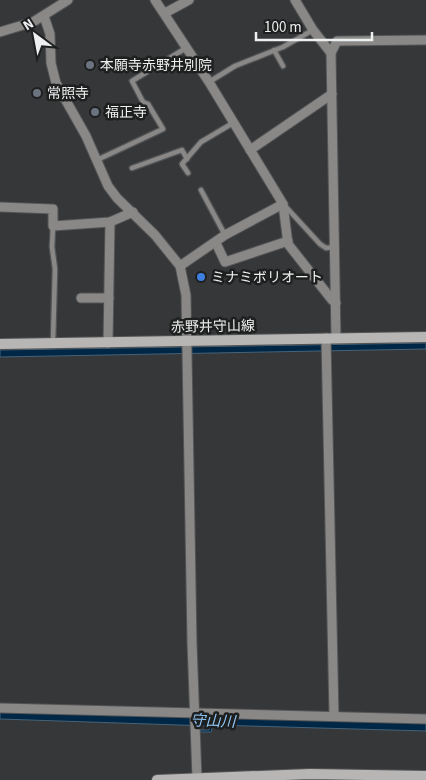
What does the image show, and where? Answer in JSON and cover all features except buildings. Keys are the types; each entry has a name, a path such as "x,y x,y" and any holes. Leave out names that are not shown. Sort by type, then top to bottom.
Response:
{"main road":[{"name":"赤野井守山線","path":"0,344 426,337"},
{"path":"157,780 310,774 426,776"}],"street":[{"path":"0,32 33,22 68,0"},
{"path":"155,0 209,82 283,204 288,241 306,268 336,303"},
{"path":"165,13 189,0"},
{"path":"296,0 313,30 331,52"},
{"path":"44,16 50,34 51,63 54,78 82,128 112,192 155,235 180,266 186,294 197,778"},
{"path":"334,716 331,338 336,303 331,52 337,41 426,40"},
{"path":"250,150 332,94"},
{"path":"180,266 226,235 283,204"},
{"path":"0,207 53,209 53,226 110,222 133,212"},
{"path":"108,342 110,222"},
{"path":"216,242 225,262 288,241"},
{"path":"81,298 109,298"},
{"path":"0,708 426,719"}],"lane":[{"path":"209,82 235,66 283,47 313,30"},
{"path":"97,160 162,129 148,104 143,102 132,82 186,48"},
{"path":"274,50 283,66"},
{"path":"188,172 182,164 201,142 233,123"},
{"path":"132,168 182,150 187,158"},
{"path":"201,190 226,235"},
{"path":"283,204 320,244 326,248 335,247"},
{"path":"52,343 55,269 52,247 53,226"}],"water":[{"path":"426,343 426,349 0,357 0,350"},
{"name":"守山川","path":"0,711 426,723 426,731 213,725 211,732 199,732 200,730 209,730 209,726 0,719"}],"place":[{"name":"本願寺赤野井別院","path":"90,65"},
{"name":"常照寺","path":"37,93"},
{"name":"福正寺","path":"95,112"},
{"name":"ミナミボリオート","path":"201,277"}]}
